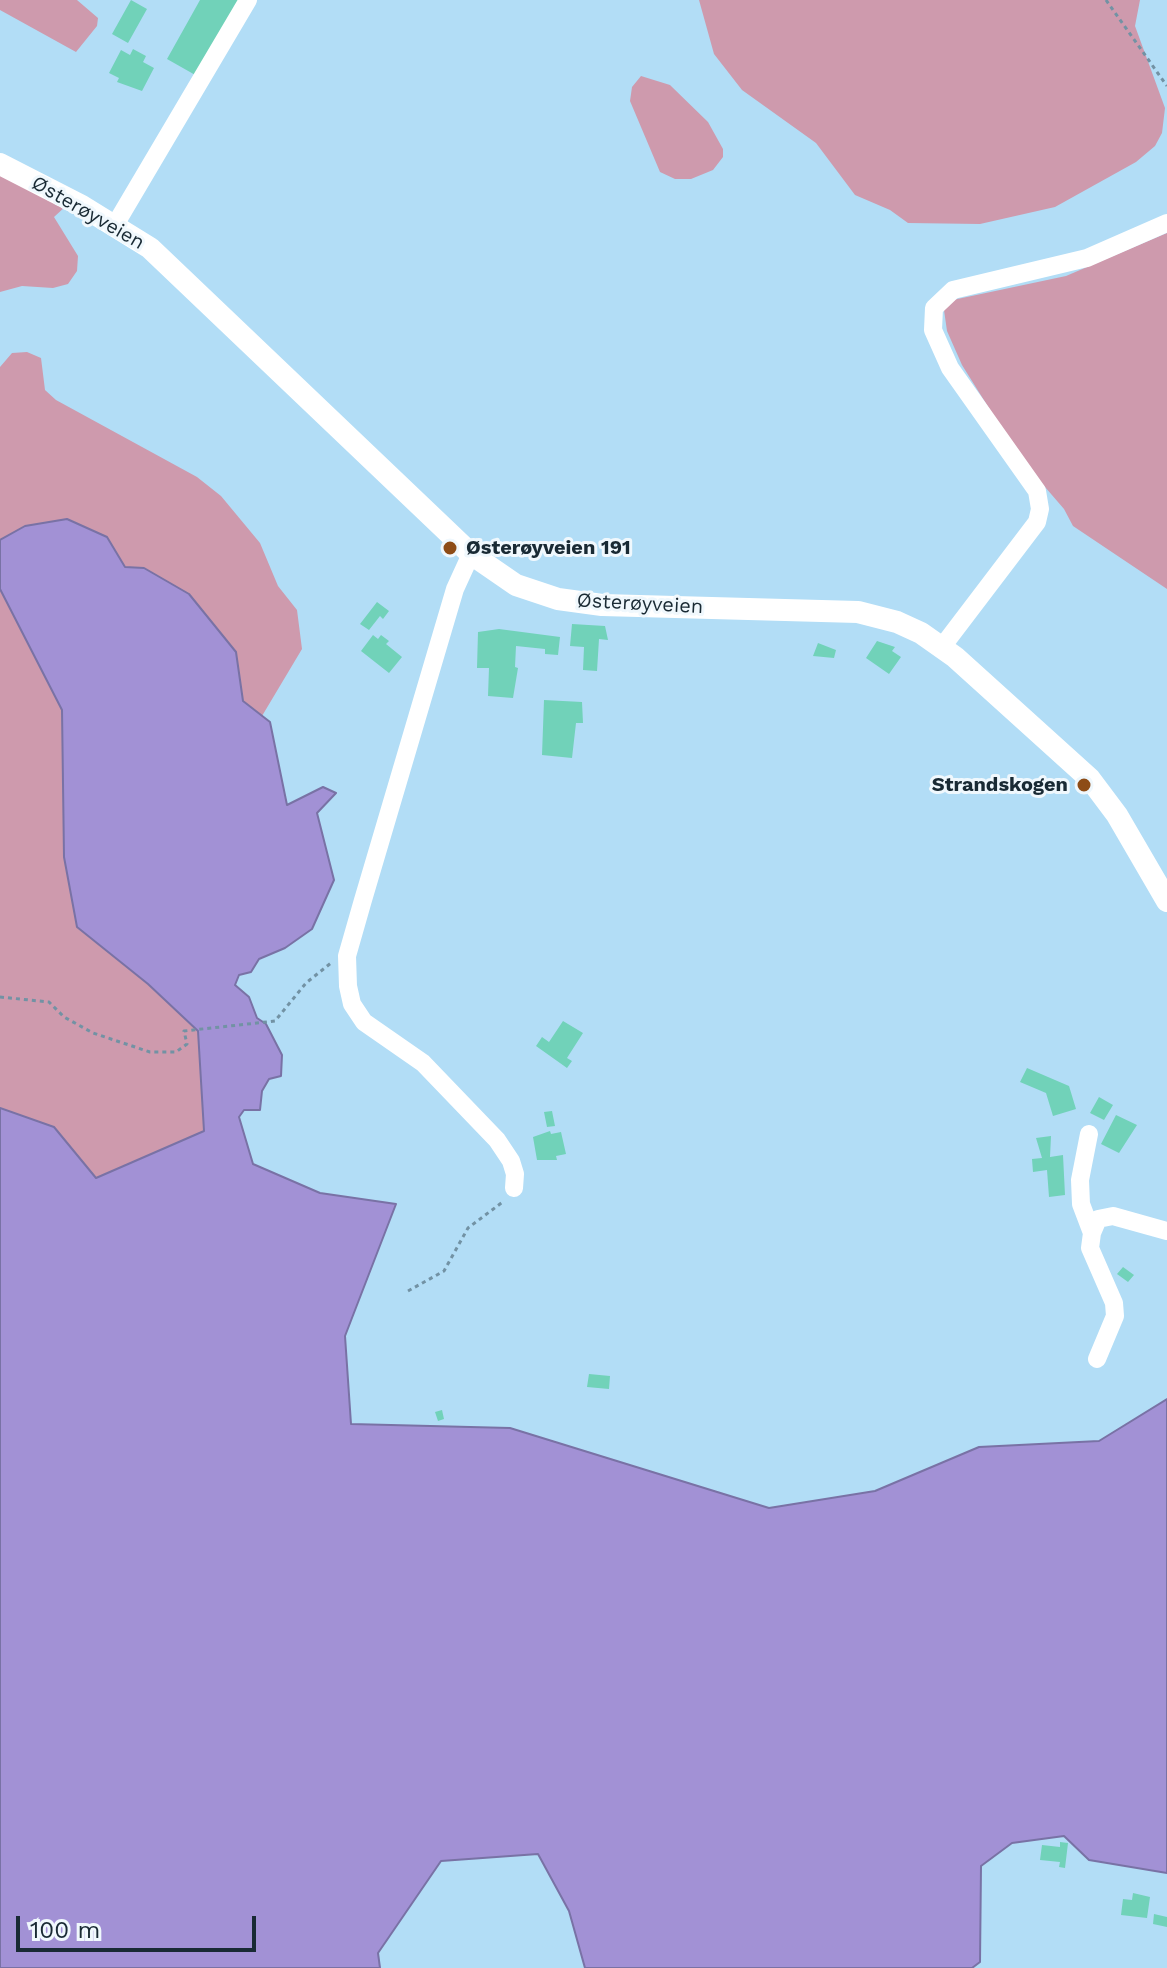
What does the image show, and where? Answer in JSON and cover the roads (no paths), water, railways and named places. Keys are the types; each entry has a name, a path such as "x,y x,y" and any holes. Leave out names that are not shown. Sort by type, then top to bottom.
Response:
{"main road":[{"name":"Østerøyveien","path":"0,164 115,225 176,269 471,554 516,585 558,599 616,605 858,612 897,622 942,647 1090,779 1117,815 1167,901"}],"street":[{"path":"115,225 248,0"},
{"path":"942,647 1037,522 1040,509 1037,491 950,368 933,330 934,308 953,290 1087,258 1167,223"},
{"path":"471,554 455,589 347,956 352,1004 364,1022 423,1063 497,1140 511,1161 515,1174 514,1188"},
{"path":"1089,1134 1080,1192 1092,1233"},
{"path":"1097,1359 1115,1316 1114,1303 1090,1248 1098,1219 1113,1216 1167,1231"}],"place":[{"name":"Østerøyveien 191","path":"450,548"},
{"name":"Strandskogen","path":"1084,785"}]}
